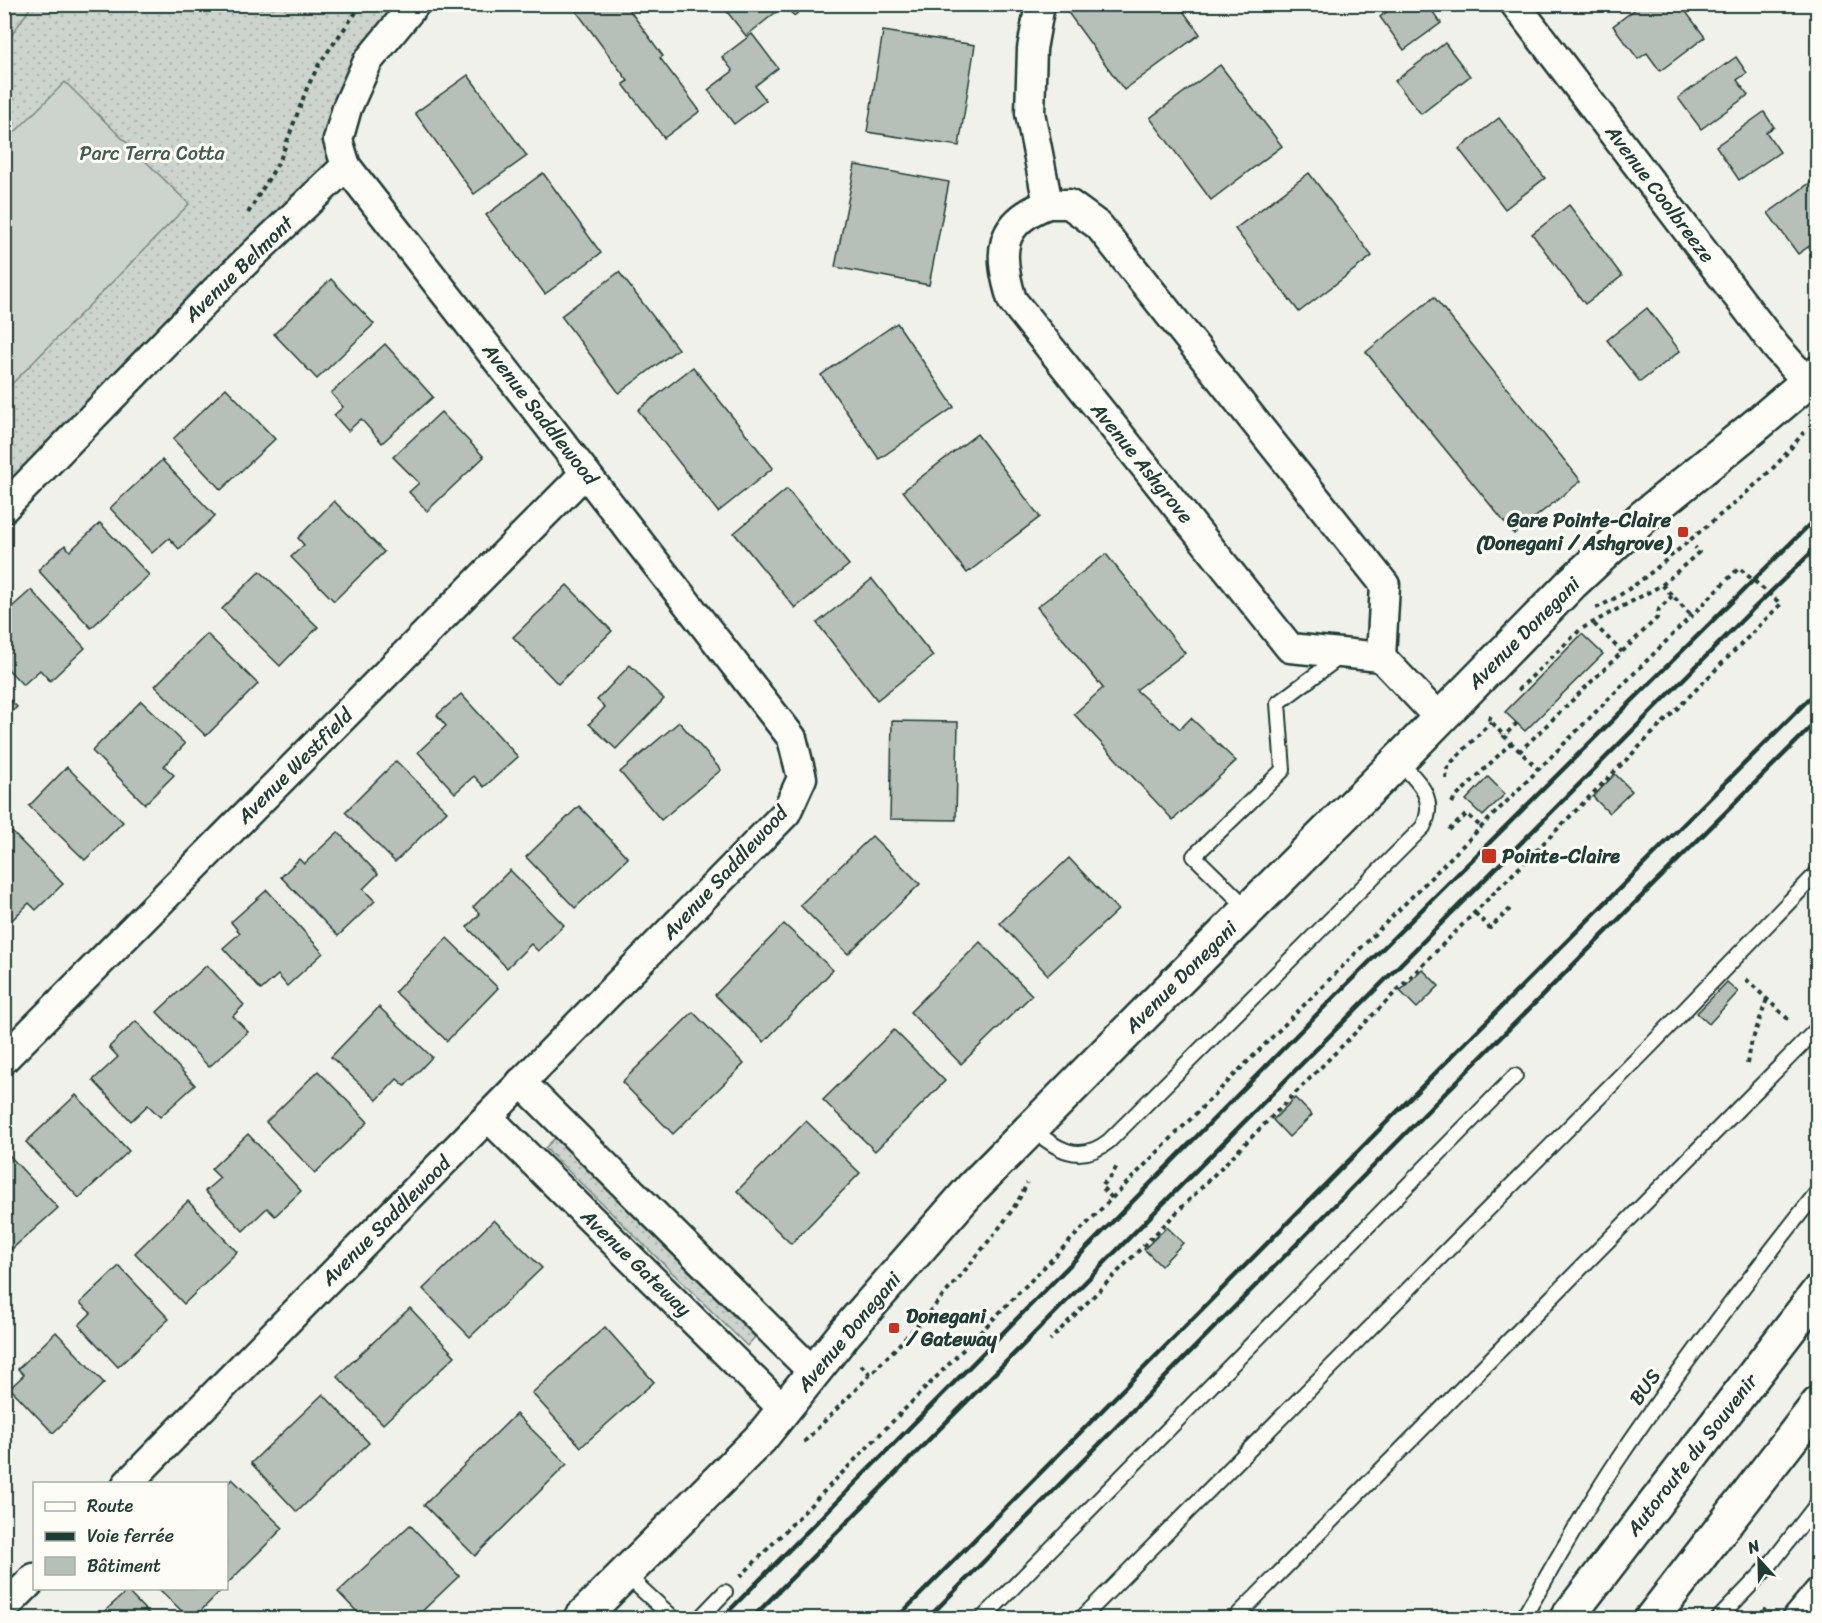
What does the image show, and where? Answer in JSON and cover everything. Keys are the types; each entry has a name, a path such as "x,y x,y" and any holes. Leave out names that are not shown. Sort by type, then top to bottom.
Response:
{"main road":[{"name":"Avenue Donegani","path":"581,1618 761,1438 813,1372 953,1209 1248,909 1440,719 1572,584 1643,518 1812,378"},
{"name":"Autoroute du Souvenir","path":"1567,1618 1818,1292"},
{"path":"1652,1618 1818,1404"}],"street":[{"path":"346,166 338,140 347,108 368,61 415,4"},
{"path":"1040,4 1032,49 1030,113 1048,204 1069,204 1099,226 1385,585 1381,657 1440,719"},
{"name":"Avenue Coolbreeze","path":"1515,4 1769,337 1812,378"},
{"name":"Avenue Saddlewood","path":"130,1482 786,813 802,778 792,738 346,166"},
{"name":"Avenue Belmont","path":"4,508 214,292 346,166"},
{"name":"Avenue Ashgrove","path":"1048,204 1032,210 1017,221 1006,239 1003,270 1012,300 1290,648 1381,657"},
{"name":"Avenue Westfield","path":"4,1059 585,473"},
{"path":"521,1082 813,1372"},
{"name":"Avenue Gateway","path":"488,1117 784,1410"},
{"path":"4,1608 33,1579"},
{"path":"1797,1618 1818,1593"}],"lane":[{"path":"1248,909 1194,855 1283,771 1278,703 1344,654"},
{"path":"1031,1128 1050,1144 1068,1151 1081,1153 1101,1147 1423,827 1429,813 1427,796 1418,782 1398,761"},
{"path":"1082,1618 1651,1045 1818,872"},
{"path":"1235,1618 1818,1028"},
{"path":"983,1618 1515,1076"},
{"name":"BUS","path":"1523,1618 1618,1459 1715,1323 1818,1191"},
{"path":"1719,1618 1769,1566 1818,1503"},
{"path":"625,1574 673,1618"},
{"path":"700,1618 725,1592"}],"path":[{"path":"247,214 280,160 307,88 319,64 362,4"},
{"path":"1643,580 1772,470 1805,430"},
{"path":"1514,694 1581,629 1594,624 1662,585 1699,552 1695,547"},
{"path":"1672,566 1677,571"},
{"path":"725,1592 1112,1198 1739,568 1781,604 1050,1340"},
{"path":"1662,585 1692,616"},
{"path":"1519,752 1657,618 1659,609 1672,596"},
{"path":"1594,624 1622,652"},
{"path":"1497,711 1489,719 1491,722 1538,769"},
{"path":"1447,782 1445,775 1450,764 1491,722"},
{"path":"1504,736 1517,723"},
{"path":"1450,791 1454,799 1510,743"},
{"path":"1456,823 1467,814 1481,827"},
{"path":"1475,913 1490,928 1510,909"},
{"path":"1739,973 1795,1026"},
{"path":"1746,1068 1749,1050 1767,999"},
{"name":"Avenue Donegani","path":"799,1447 920,1324 1010,1214 1029,1175"},
{"path":"1112,1175 1101,1186 1112,1198"},
{"path":"860,1364 871,1375"}],"green space":[{"path":"4,5 32,5 5,45"},
{"name":"Parc Terra Cotta","path":"5,5 415,5 368,61 346,166 5,513"},
{"path":"65,82 189,204 5,391 5,142"},
{"path":"555,1138 755,1337 747,1346 545,1148"}],"building":[{"path":"571,4 625,4 663,56 660,58 700,111 664,138 623,84 628,81"},
{"path":"721,4 808,4 794,16 785,5 746,36"},
{"path":"951,4 987,4 986,11"},
{"path":"1066,4 1178,4 1200,34 1124,90 1064,7"},
{"path":"1397,4 1427,4 1441,23 1404,50 1380,17"},
{"path":"1642,4 1680,4 1705,37 1660,71 1647,53 1638,59 1613,26"},
{"path":"883,31 975,45 959,146 867,132"},
{"path":"752,34 778,68 755,86 766,100 734,124 708,90 733,71 722,57"},
{"path":"1445,43 1470,76 1421,114 1395,81"},
{"path":"1736,57 1747,73 1737,80 1748,95 1701,129 1678,98"},
{"path":"1220,65 1282,146 1211,200 1150,118"},
{"path":"468,75 527,156 474,194 415,113"},
{"path":"1764,112 1774,127 1766,132 1780,152 1739,180 1716,146"},
{"path":"1499,118 1545,178 1505,209 1459,149"},
{"path":"855,165 949,182 929,285 835,267"},
{"path":"543,173 601,253 545,294 486,215"},
{"path":"1309,173 1372,256 1299,312 1235,229"},
{"path":"1818,177 1818,240 1798,254 1768,213"},
{"path":"1569,205 1622,276 1585,304 1532,234"},
{"path":"619,272 678,349 619,393 561,316"},
{"path":"331,279 374,324 317,379 274,334"},
{"path":"1434,297 1581,481 1514,534 1366,352"},
{"path":"1647,308 1680,351 1640,382 1607,340"},
{"path":"897,323 954,407 879,459 821,375"},
{"path":"385,344 433,397 382,443 361,419 348,431 334,415 343,407 331,393"},
{"path":"693,367 773,468 718,512 638,410"},
{"path":"226,388 275,439 221,490 173,439"},
{"path":"441,412 484,457 427,511 409,492 419,483 393,457"},
{"path":"977,434 1040,517 967,573 903,491"},
{"path":"162,460 215,516 179,549 169,538 152,553 110,508"},
{"path":"787,489 849,565 795,608 734,533"},
{"path":"334,501 384,552 334,601 291,557 304,545 298,538"},
{"path":"100,523 149,575 91,628 38,570 65,545 70,551"},
{"path":"1106,554 1185,653 1136,690 1180,729 1191,718 1236,761 1173,820 1074,714 1103,688 1037,607"},
{"path":"260,571 318,627 280,666 222,609"},
{"path":"872,579 933,656 877,700 817,623"},
{"path":"567,585 612,631 558,684 513,637"},
{"path":"31,590 85,648 50,681 40,670 23,685 4,665 4,614"},
{"path":"207,634 258,684 206,736 155,686"},
{"path":"1582,634 1603,654 1525,731 1505,712"},
{"path":"630,665 664,699 616,749 589,724 605,707 597,700"},
{"path":"4,694 17,707 4,719"},
{"path":"461,694 518,757 484,787 474,776 455,793 418,752 446,726 437,715"},
{"path":"141,701 185,744 164,766 174,775 145,804 92,751"},
{"path":"892,721 958,722 956,820 890,819"},
{"path":"679,722 721,770 661,820 620,772"},
{"path":"396,761 447,811 395,862 345,812"},
{"path":"67,767 123,822 85,860 29,806"},
{"path":"1615,774 1632,791 1609,813 1593,797"},
{"path":"1488,777 1505,794 1483,816 1466,800"},
{"path":"579,806 628,858 575,908 526,857"},
{"path":"12,832 63,884 36,910 29,903 6,926 4,924 4,839"},
{"path":"338,832 378,874 363,889 375,901 338,936 281,877 299,859 304,864"},
{"path":"872,836 920,884 848,954 800,905"},
{"path":"1069,858 1118,910 1048,975 1000,923"},
{"path":"510,870 564,925 538,951 531,944 507,968 467,927 480,914 473,907"},
{"path":"267,890 323,953 287,986 278,975 261,990 223,948 240,933 231,922"},
{"path":"784,924 833,970 764,1042 715,995"},
{"path":"447,938 498,988 447,1041 395,992"},
{"path":"980,942 1032,995 961,1064 910,1012"},
{"path":"207,965 244,1005 233,1016 248,1032 209,1067 157,1012"},
{"path":"1422,969 1439,986 1417,1008 1400,991"},
{"path":"1727,982 1738,992 1709,1024 1697,1013"},
{"path":"379,1007 432,1057 405,1086 397,1079 377,1100 331,1057"},
{"path":"693,1012 744,1064 673,1134 622,1082"},
{"path":"136,1021 195,1085 160,1117 148,1105 131,1121 93,1080 118,1057 109,1047"},
{"path":"894,1030 945,1081 875,1151 823,1100"},
{"path":"318,1071 368,1122 315,1173 266,1122"},
{"path":"76,1095 129,1151 79,1198 26,1142"},
{"path":"1295,1098 1312,1115 1289,1137 1273,1120"},
{"path":"806,1121 860,1173 791,1244 737,1191"},
{"path":"248,1134 301,1191 275,1216 267,1208 243,1231 205,1191 220,1178 211,1169"},
{"path":"9,1155 58,1208 4,1256 4,1159"},
{"path":"188,1201 237,1252 184,1304 135,1253"},
{"path":"494,1220 542,1268 470,1337 423,1289"},
{"path":"1167,1227 1183,1243 1161,1266 1144,1249"},
{"path":"119,1266 169,1319 118,1367 79,1325 91,1313 80,1303"},
{"path":"410,1308 455,1356 383,1424 337,1376"},
{"path":"605,1327 654,1382 581,1447 532,1393"},
{"path":"56,1332 104,1383 53,1433 10,1388 24,1375 18,1369"},
{"path":"323,1394 369,1443 297,1512 251,1463"},
{"path":"516,1414 567,1464 475,1556 424,1505"},
{"path":"232,1479 283,1528 228,1583 228,1483"},
{"path":"410,1525 459,1576 415,1618 363,1618 338,1592"},
{"path":"160,1590 221,1590 194,1618 189,1618"},
{"path":"127,1591 153,1618 97,1618"},
{"path":"323,1612 329,1618 317,1618"}],"railway":[{"path":"722,1618 1339,992 1818,516"},
{"path":"752,1618 1818,546"},
{"path":"897,1618 1458,1050 1818,690"},
{"path":"928,1618 1473,1065 1818,720"}],"place":[{"name":"Gare Pointe-Claire (Donegani / Ashgrove)","path":"1683,532"},
{"name":"Pointe-Claire","path":"1489,856"},
{"name":"Donegani / Gateway","path":"894,1328"}]}
